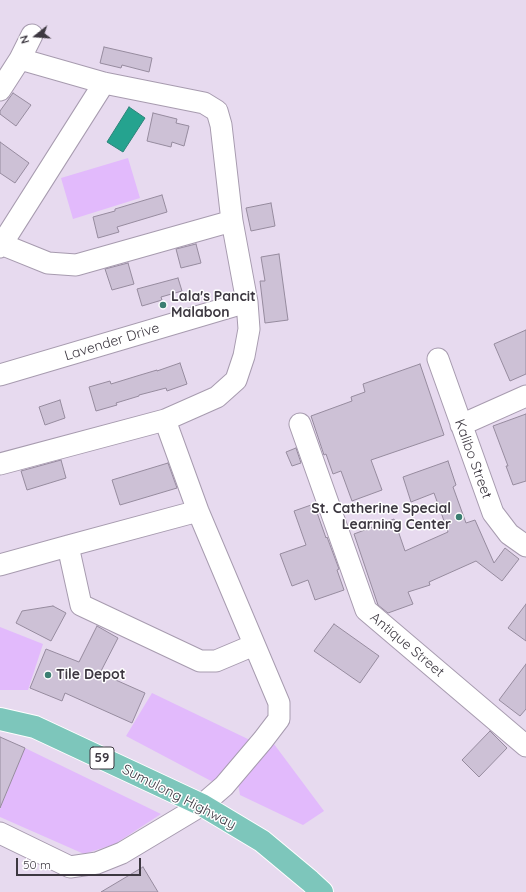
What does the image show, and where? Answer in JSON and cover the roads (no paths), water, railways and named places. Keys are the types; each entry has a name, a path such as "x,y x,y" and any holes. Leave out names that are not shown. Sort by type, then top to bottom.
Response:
{"main road":[{"name":"Sumulong Highway","path":"0,719 35,727 202,805 262,841 322,892"}],"street":[{"path":"0,90 20,59 32,35"},
{"path":"0,464 165,420 217,397 236,380 244,356 249,329 247,302 232,221 221,125 217,111 204,103 104,82 20,59"},
{"path":"104,82 1,245 48,263 76,265 232,221"},
{"name":"Lavender Drive","path":"0,376 247,302"},
{"name":"Kalibo Street","path":"438,359 493,513 509,534 526,546"},
{"path":"461,425 526,396"},
{"path":"0,833 70,867 98,863 122,853 202,805 224,786 279,719 279,703 198,511 165,420"},
{"name":"Antique Street","path":"300,424 366,610 526,746"},
{"path":"0,566 198,511"},
{"path":"68,546 81,605 200,662 216,661 254,645"}],"place":[{"name":"Lala's Pancit Malabon","path":"163,305"},
{"name":"St. Catherine Special Learning Center","path":"459,517"},
{"name":"Tile Depot","path":"48,675"}]}
